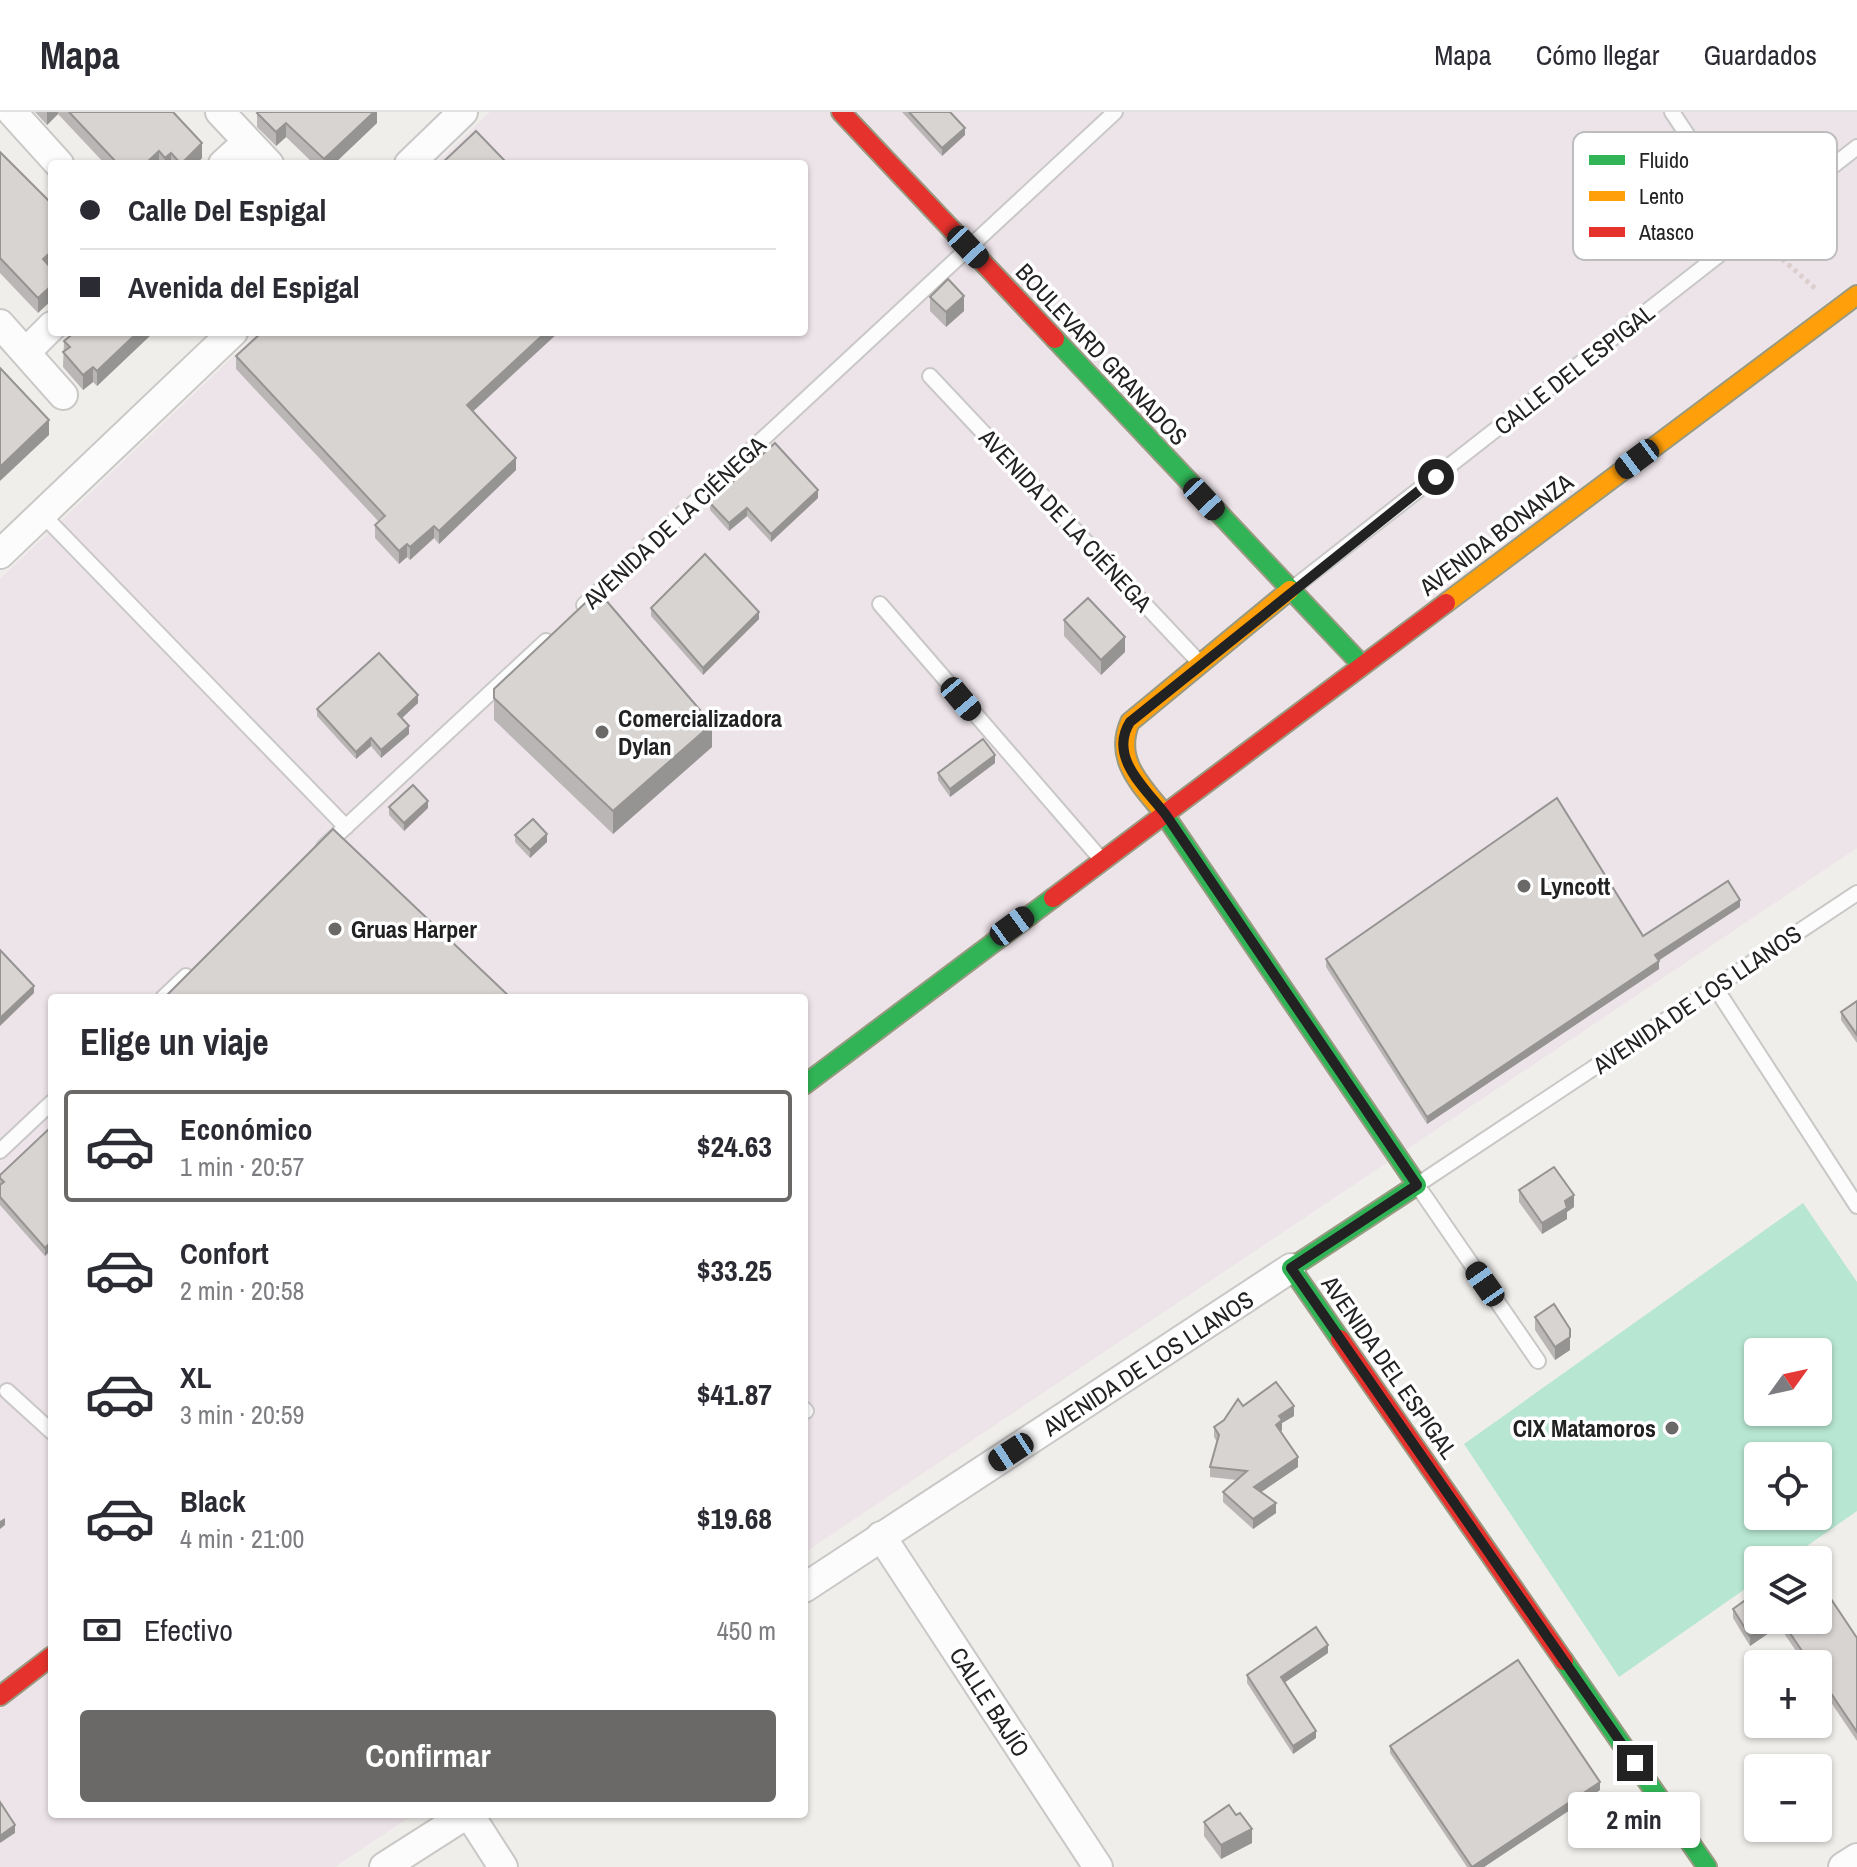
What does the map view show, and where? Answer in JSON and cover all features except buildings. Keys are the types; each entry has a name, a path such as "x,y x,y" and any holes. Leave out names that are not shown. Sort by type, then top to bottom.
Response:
{"street":[{"path":"12,112 55,160"},
{"path":"220,112 265,160"},
{"path":"413,160 463,112"},
{"name":"BOULEVARD GRANADOS","path":"841,112 1361,664"},
{"path":"227,160 247,142"},
{"name":"AVENIDA BONANZA","path":"808,1082 1166,815 1361,664 1857,295"},
{"path":"0,324 63,395"},
{"path":"26,352 48,330"},
{"path":"0,554 229,336"},
{"path":"1290,590 1130,722 1122,735 1127,766 1166,815 1417,1185"},
{"name":"AVENIDA DEL ESPIGAL","path":"1417,1185 1291,1268 1707,1867"},
{"name":"AVENIDA DE LOS LLANOS","path":"808,1585 1291,1268"},
{"name":"CALLE BAJÍO","path":"881,1536 1098,1867"},
{"path":"0,1696 48,1659"},
{"path":"384,1867 462,1818"},
{"path":"471,1818 503,1867"},
{"path":"1843,1867 1857,1858"}],"lane":[{"name":"AVENIDA DE LA CIÉNEGA","path":"567,621 1115,112"},
{"path":"1672,112 1685,132"},
{"name":"CALLE DEL ESPIGAL","path":"1837,163 1857,147"},
{"name":"CALLE DEL ESPIGAL","path":"1290,590 1714,260"},
{"name":"AVENIDA DE LA CIÉNEGA","path":"930,376 1201,664"},
{"path":"42,514 346,827"},
{"path":"880,604 1103,861"},
{"path":"312,859 555,632"},
{"name":"AVENIDA DE LOS LLANOS","path":"1417,1185 1857,893"},
{"path":"167,994 197,966"},
{"path":"1715,987 1857,1206"},
{"path":"0,1151 48,1106"},
{"path":"1417,1185 1538,1361"},
{"path":"7,1391 48,1428"}],"path":[{"path":"1783,260 1838,309"}],"shaded area":[{"path":"490,112 1857,112 1857,848 808,1550 808,994 48,994 48,1818 408,1818 335,1867 0,1867 0,579 255,336 808,336 808,160 439,160"}],"green space":[{"name":"CIX Matamoros","path":"1803,1203 1857,1282 1857,1511 1832,1528 1832,1442 1744,1442 1744,1530 1830,1530 1807,1546 1744,1546 1744,1590 1619,1677 1464,1444"}],"traffic: fast":[{"path":"1055,339 1361,664"},
{"path":"1162,811 1417,1185 1291,1268 1340,1339"},
{"path":"808,1082 1053,898"},
{"path":"1564,1661 1707,1867"}],"traffic: slow":[{"path":"1446,603 1857,295"},
{"path":"1162,811 1138,781 1127,759 1126,735 1130,722 1290,590"}],"traffic: jam":[{"path":"841,112 1055,339"},
{"path":"1053,898 1446,603"},
{"path":"1340,1339 1564,1661"},
{"path":"0,1696 48,1659"}],"place":[{"name":"Comercializadora Dylan","path":"602,732"},
{"name":"Lyncott","path":"1524,886"},
{"name":"Gruas Harper","path":"335,929"},
{"name":"CIX Matamoros","path":"1672,1428"}],"route":[{"path":"1436,477 1290,590 1130,722 1122,735 1123,752 1127,766 1166,815 1417,1185 1291,1268 1635,1763"}]}
